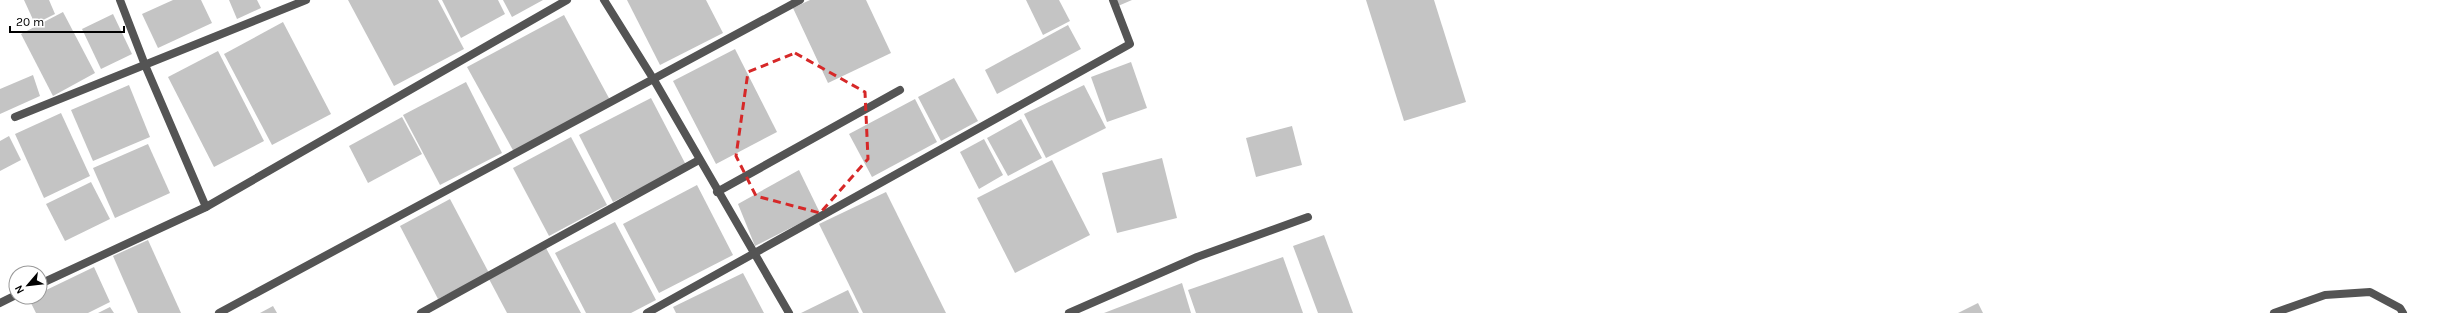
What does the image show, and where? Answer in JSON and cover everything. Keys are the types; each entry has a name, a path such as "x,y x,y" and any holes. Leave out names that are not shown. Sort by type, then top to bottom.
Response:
{"street":[{"path":"120,0 145,65 206,206"},
{"path":"15,117 306,0"},
{"path":"48,280 206,206 567,0"},
{"path":"604,0 654,80 754,256 789,313"},
{"path":"219,313 800,0"},
{"path":"647,313 754,256 1130,44 1113,0"},
{"path":"717,192 900,90"},
{"path":"421,313 699,160"},
{"path":"1069,313 1197,257 1308,217"},
{"path":"2274,313 2325,295 2370,292 2400,308 2403,313"}],"highlighted area":[{"path":"795,53 865,92 868,159 820,213 756,196 736,156 748,72"}],"building":[{"path":"24,0 49,0 55,14 35,24"},
{"path":"173,0 201,0 212,23 158,48 142,14"},
{"path":"229,0 257,0 261,8 237,19"},
{"path":"348,0 438,0 464,49 394,86"},
{"path":"442,0 498,0 505,14 461,38"},
{"path":"503,0 543,0 512,17"},
{"path":"627,0 706,0 723,33 660,65"},
{"path":"810,0 866,0 891,53 828,83 793,8"},
{"path":"1026,0 1059,0 1070,21 1043,35"},
{"path":"1116,0 1132,0 1118,6"},
{"path":"1366,0 1434,0 1466,102 1404,121"},
{"path":"63,12 95,73 53,96 21,34"},
{"path":"113,14 132,54 101,69 82,29"},
{"path":"564,15 610,100 514,152 467,67"},
{"path":"283,22 331,114 272,145 224,54"},
{"path":"1068,25 1081,49 997,94 985,70"},
{"path":"735,49 777,132 716,164 673,81"},
{"path":"218,51 264,141 214,167 168,77"},
{"path":"1131,62 1147,108 1107,122 1091,77"},
{"path":"33,75 40,96 0,114 0,89"},
{"path":"954,78 978,121 941,141 918,97"},
{"path":"466,82 502,153 440,185 403,115"},
{"path":"129,85 150,137 93,161 71,110"},
{"path":"1084,85 1106,128 1046,158 1024,114"},
{"path":"651,98 686,165 613,202 579,135"},
{"path":"915,99 937,142 872,177 849,134"},
{"path":"61,113 90,176 44,198 15,134"},
{"path":"402,117 422,154 368,183 349,146"},
{"path":"1021,119 1042,158 1008,176 987,138"},
{"path":"1292,126 1302,165 1256,177 1246,138"},
{"path":"9,136 21,160 0,171 0,141"},
{"path":"571,137 607,205 549,236 513,168"},
{"path":"984,139 1003,175 979,189 960,152"},
{"path":"148,144 170,193 115,218 93,168"},
{"path":"1162,158 1177,218 1117,233 1102,173"},
{"path":"1052,160 1090,235 1015,273 977,198"},
{"path":"799,170 820,213 755,246 738,204"},
{"path":"91,182 110,219 65,241 46,204"},
{"path":"697,185 733,255 659,293 623,224"},
{"path":"886,192 946,313 863,313 819,224"},
{"path":"450,199 489,273 438,299 400,226"},
{"path":"615,222 656,300 631,313 586,313 555,253"},
{"path":"1324,235 1353,313 1318,313 1293,246"},
{"path":"148,240 181,313 138,313 113,256"},
{"path":"546,248 581,313 507,313 489,279"},
{"path":"1283,257 1303,313 1196,313 1188,290"},
{"path":"94,267 110,302 88,313 36,313 32,305 48,305 48,289"},
{"path":"743,273 764,313 676,313 673,307"},
{"path":"1182,283 1191,313 1104,313"},
{"path":"848,290 859,313 801,313"},
{"path":"1978,303 1983,313 1958,313"},
{"path":"273,306 277,313 260,313"},
{"path":"110,307 114,313 98,313"}]}
